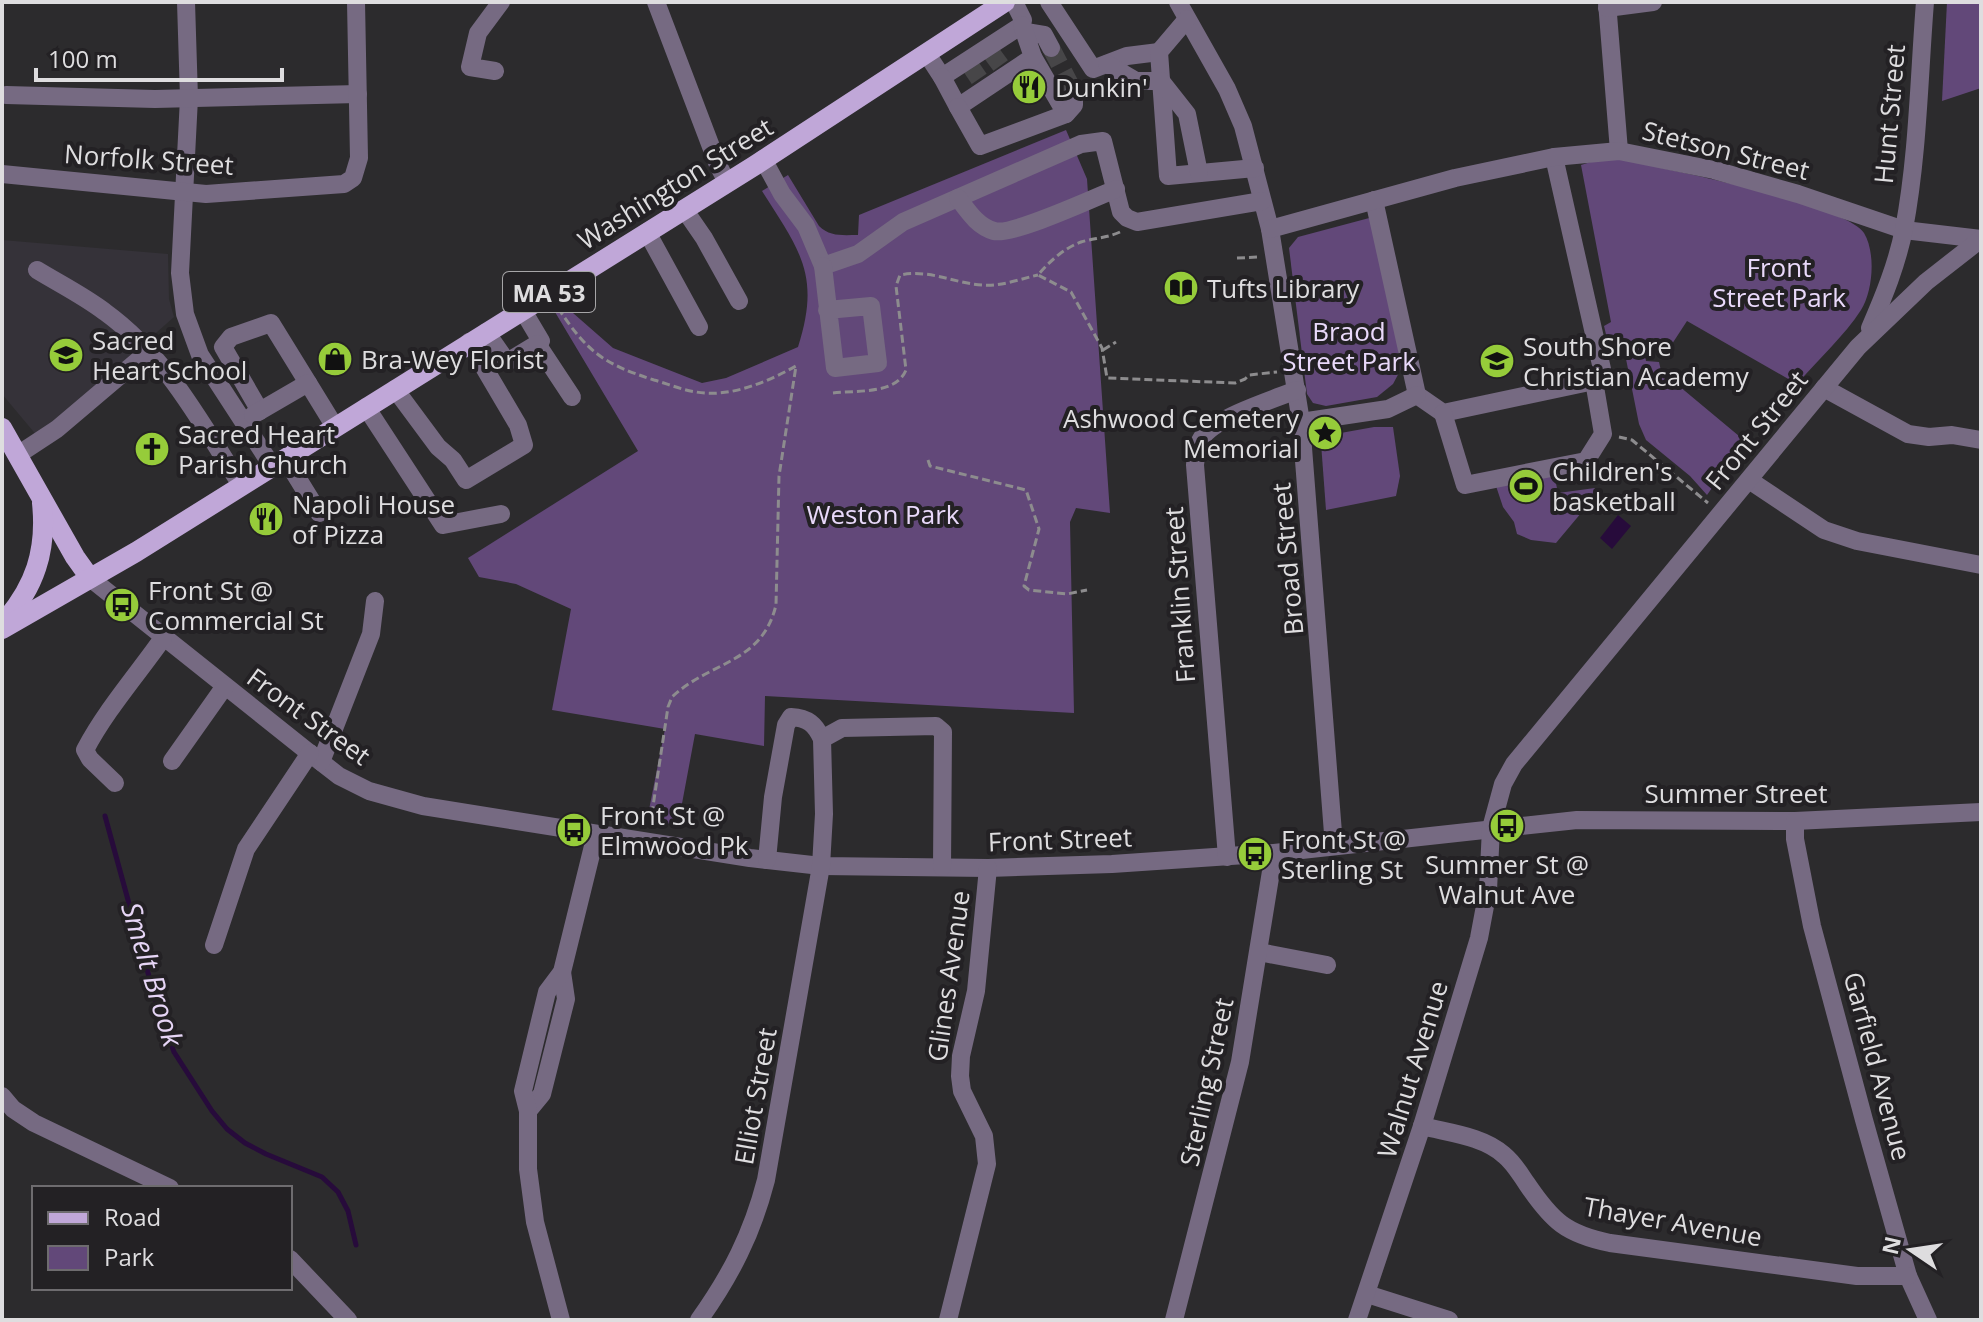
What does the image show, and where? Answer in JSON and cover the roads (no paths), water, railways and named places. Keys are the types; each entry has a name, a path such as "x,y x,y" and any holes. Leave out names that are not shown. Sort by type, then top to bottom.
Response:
{"main road":[{"name":"Washington Street","path":"2,626 90,578 684,209 927,54 992,5"},
{"path":"2,428 90,578"},
{"path":"2,626 28,589 40,563 44,528 41,495"}],"street":[{"path":"186,2 189,98 180,273 188,326 205,364 244,421 319,513"},
{"name":"Norfolk Street","path":"2,174 217,194 344,184 353,178 358,164 356,2"},
{"path":"495,71 470,67 478,33 501,2"},
{"path":"656,2 727,182"},
{"path":"1014,2 1023,20 1033,57 1066,114"},
{"path":"1049,2 1093,69 1127,56 1159,52"},
{"path":"1619,151 1607,5 1653,2"},
{"name":"Hunt Street","path":"1904,230 1925,2"},
{"path":"1182,10 1159,52 1168,176 1255,168"},
{"name":"Broad Street","path":"1182,10 1227,89 1243,126 1270,229 1301,422 1334,846"},
{"path":"1024,28 1044,35 1051,48"},
{"path":"958,107 982,85 996,59 1024,28"},
{"path":"927,54 980,146 1066,114 1074,105 1074,92"},
{"path":"942,77 968,62 1033,57"},
{"path":"1107,64 1136,81 1161,81"},
{"path":"1161,81 1187,114 1199,173"},
{"path":"6,95 189,98 358,94"},
{"path":"823,266 858,254 903,222 1081,144 1103,141 1121,212 1137,222 1262,201"},
{"name":"Stetson Street","path":"1270,229 1455,178 1554,157 1619,151 1714,170 1798,194 1904,230 1981,239"},
{"path":"1374,200 1417,395 1443,413 1465,485 1586,461 1603,434 1598,375 1554,157"},
{"path":"763,159 782,194 806,226 823,266 827,310"},
{"path":"958,198 977,222 995,232 1014,230 1116,189"},
{"path":"684,209 739,301"},
{"name":"Front Street","path":"1865,340 1887,289 1904,230"},
{"path":"647,232 699,327"},
{"name":"Front Street","path":"90,578 339,776 393,799 596,834 821,866 988,868 1112,864 1274,853 1491,828 1503,784 1521,755 1824,388 1865,340 1926,282 1981,239"},
{"path":"37,270 104,311 149,351 172,378 241,485"},
{"path":"478,337 507,362 537,344 541,341 522,309"},
{"path":"260,411 223,347 231,337 271,323 335,427"},
{"path":"395,389 466,480 524,445 478,337"},
{"path":"537,344 572,397"},
{"path":"19,454 57,429 149,351"},
{"path":"1443,413 1598,375"},
{"path":"244,421 308,383"},
{"path":"1824,388 1908,434 1929,437 1952,435 1981,440"},
{"name":"Franklin Street","path":"1227,857 1210,672 1195,465 1197,451 1203,436 1215,426 1297,390"},
{"path":"1301,422 1388,409 1417,395"},
{"path":"366,407 443,525 501,514"},
{"path":"1749,480 1824,530 1857,541 1981,565"},
{"path":"214,945 246,849 315,757 371,634 375,601"},
{"path":"115,783 85,750 98,726 163,638"},
{"path":"172,761 225,686"},
{"path":"767,860 773,797 786,725 791,717 804,718 816,726 822,739 842,728 936,726 943,732 942,867"},
{"name":"Elliot Street","path":"699,1320 739,1257 766,1180 821,866 824,814 822,739"},
{"name":"Summer Street","path":"1491,828 1577,820 1795,821 1981,812"},
{"name":"Garfield Avenue","path":"1795,821 1795,839 1812,926 1908,1276 1928,1320"},
{"name":"Walnut Avenue","path":"1357,1320 1422,1126 1479,938 1488,890 1491,828"},
{"path":"561,1320 535,1222 528,1169 528,1111 523,1091 547,992 562,972 596,834"},
{"name":"Sterling Street","path":"1174,1320 1240,1062 1274,853"},
{"name":"Glines Avenue","path":"948,1320 987,1164 984,1136 962,1091 961,1056 976,991 988,868"},
{"path":"1259,952 1327,965"},
{"path":"2,1096 13,1109 34,1123 166,1186"},
{"name":"Thayer Avenue","path":"1422,1126 1480,1142 1503,1153 1550,1214 1562,1227 1575,1234 1610,1243 1857,1276 1908,1276"},
{"path":"292,1261 348,1320"},
{"path":"1367,1294 1449,1320"}],"waterway":[{"name":"Smelt Brook","path":"105,816 156,1002 174,1052 227,1129 266,1154 322,1177 338,1192 348,1211 356,1245"}],"tunnel":[{"path":"1051,48 1074,92"},
{"path":"990,51 1001,66"},
{"path":"969,64 980,80"}],"place":[{"name":"Dunkin'","path":"1029,87"},
{"name":"Tufts Library","path":"1181,288"},
{"name":"Sacred Heart School","path":"66,355"},
{"name":"Bra-Wey Florist","path":"335,359"},
{"name":"South Shore Christian Academy","path":"1497,361"},
{"name":"Ashwood Cemetery Memorial","path":"1325,433"},
{"name":"Sacred Heart Parish Church","path":"152,449"},
{"name":"Children's basketball","path":"1526,486"},
{"name":"Napoli House of Pizza","path":"266,519"},
{"name":"Front St @ Commercial St","path":"122,605"},
{"name":"Summer St @ Walnut Ave","path":"1507,826"},
{"name":"Front St @ Elmwood Pk","path":"574,830"},
{"name":"Front St @ Sterling St","path":"1255,854"}],"park label":[{"name":"Front Street Park","path":"1779,282"},
{"name":"Braod Street Park","path":"1349,346"},
{"name":"Weston Park","path":"883,514"}]}
